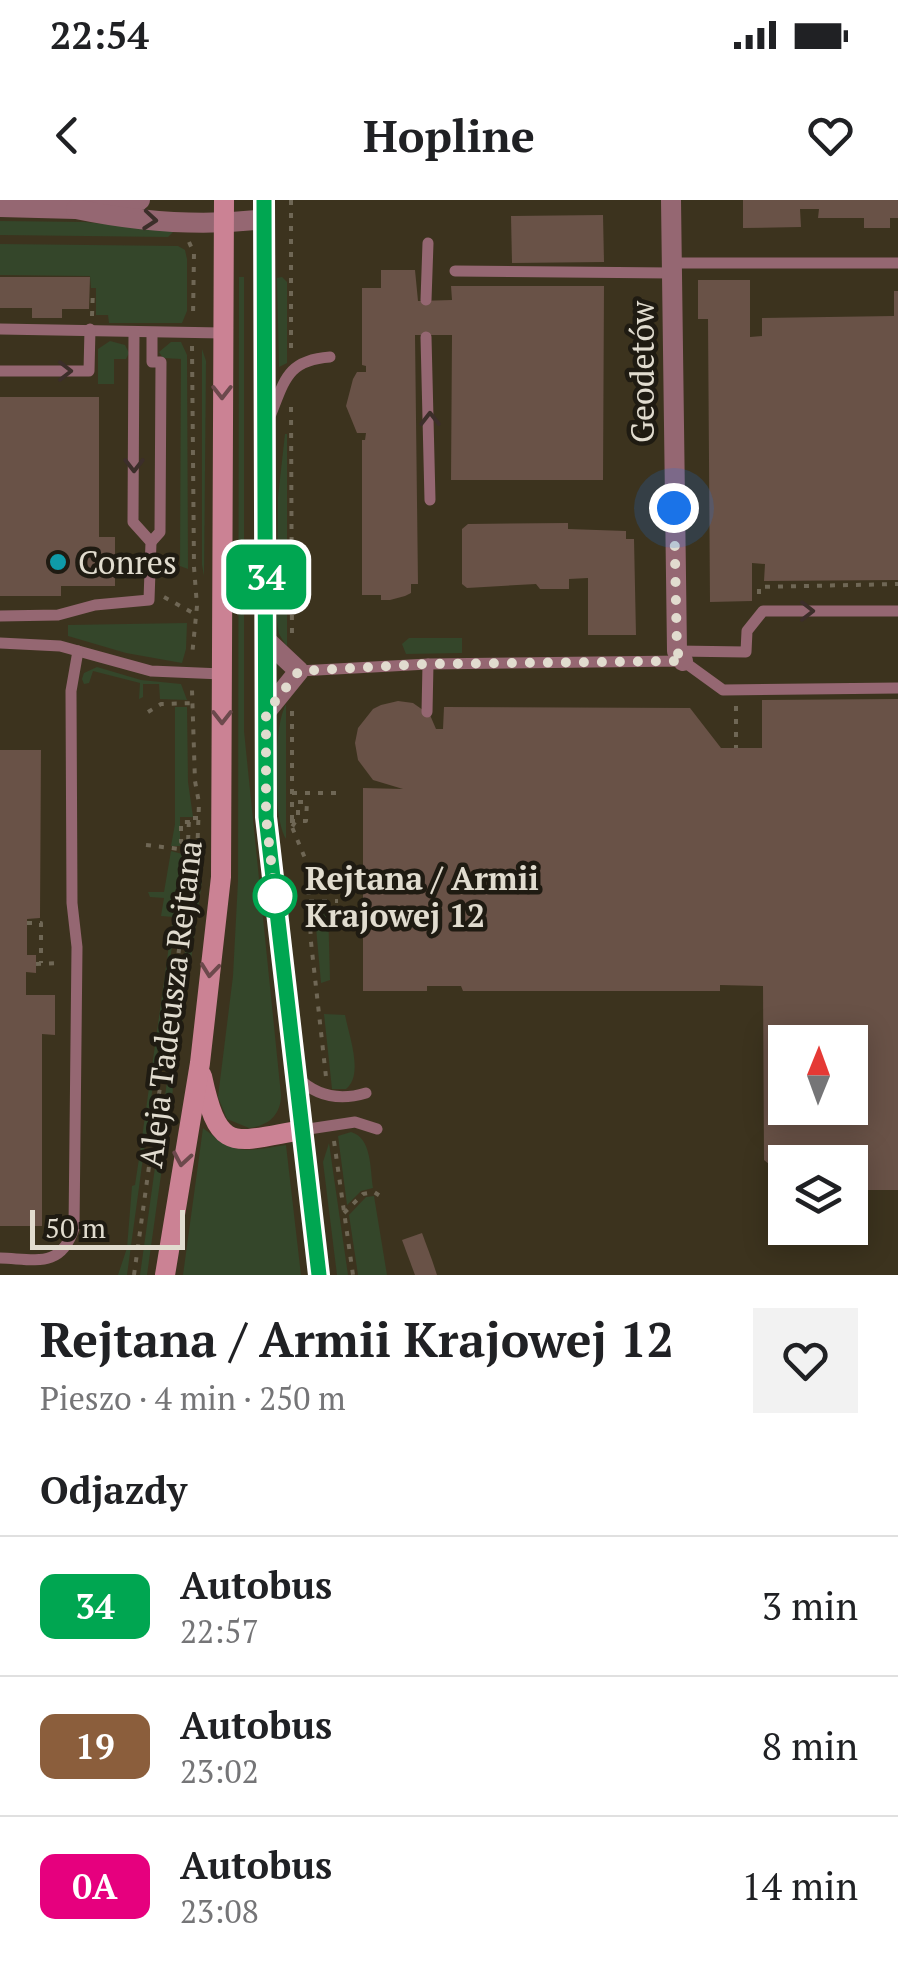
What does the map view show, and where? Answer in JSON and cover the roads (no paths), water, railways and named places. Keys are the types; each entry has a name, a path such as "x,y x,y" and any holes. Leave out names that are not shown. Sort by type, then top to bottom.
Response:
{"main road":[{"name":"Aleja Tadeusza Rejtana","path":"165,1275 200,1063 221,877 225,224 222,200"},
{"path":"265,209 266,817 319,1275"},
{"path":"200,1063 210,1114 222,1131 246,1140 302,1130"}],"street":[{"path":"0,207 76,208 140,200"},
{"path":"222,200 265,209"},
{"name":"Geodetów","path":"671,200 680,656"},
{"path":"76,208 118,218 225,224 265,209"},
{"path":"266,640 299,671 266,713"}],"lane":[{"path":"426,300 428,243"},
{"path":"454,272 898,263"},
{"path":"0,329 222,333"},
{"path":"0,371 89,371 91,329"},
{"path":"134,333 133,522 151,542"},
{"path":"0,616 58,614 95,605 150,600 151,542 160,532 161,362 152,362 152,333"},
{"path":"426,338 430,500"},
{"path":"266,427 285,379 299,363 330,357"},
{"path":"299,671 746,652 747,632 763,612 898,611"},
{"path":"0,643 78,651 152,672 222,674"},
{"path":"0,1258 57,1256 66,1250 74,1228 77,963 72,903 71,691 78,651"},
{"path":"680,656 723,690 898,688"},
{"path":"427,712 428,664"},
{"path":"296,1075 328,1098 366,1093"},
{"path":"302,1130 355,1122 376,1129"}],"place":[{"name":"Conres","path":"58,562"},
{"name":"Rejtana / Armii Krajowej 12","path":"275,896"}]}
